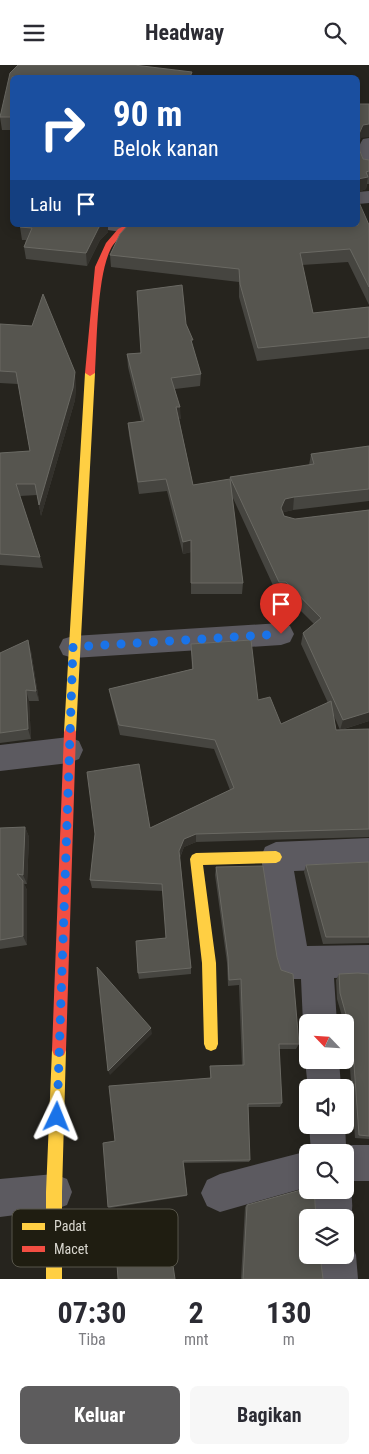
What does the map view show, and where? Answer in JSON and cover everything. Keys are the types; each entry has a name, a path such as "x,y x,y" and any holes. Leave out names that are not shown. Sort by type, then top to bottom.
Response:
{"street":[{"path":"369,143 366,154 369,167"},
{"path":"54,1209 73,647 87,405 99,267 108,245 121,231 128,227"},
{"path":"73,647 281,634"},
{"path":"0,758 69,750"},
{"path":"211,1043 209,963 196,859 369,853"},
{"path":"276,857 293,963 369,961"},
{"path":"316,962 319,1014"},
{"path":"354,1163 369,1163"},
{"path":"220,1193 299,1171"},
{"path":"0,1197 54,1192"},
{"path":"338,1264 339,1279"}],"building":[{"path":"18,65 134,65 192,72 191,75 10,75 10,117 0,117 10,73"},
{"path":"360,104 369,104 369,124 363,125 360,132"},
{"path":"360,151 363,159 369,160 369,171 366,172 368,177 360,179"},
{"path":"360,205 369,225 369,287 350,249 300,253 313,313 369,307 369,337 258,348 240,284 239,269 110,255 120,234 126,227 360,227"},
{"path":"20,227 99,227 86,253 24,247 32,228"},
{"path":"182,285 186,324 193,340 191,340 201,374 171,378 180,407 176,407 193,485 230,479 243,583 191,583 191,540 183,542 166,479 138,482 128,423 144,421 127,354 141,353 137,291"},
{"path":"43,294 75,372 73,388 39,505 35,484 16,484 40,557 0,554 0,453 30,451 16,372 0,371 0,324 32,326"},
{"path":"369,446 369,489 294,497 285,499 281,508 284,516 295,519 369,510 369,712 343,720 303,633 321,618 286,582 279,582 230,477 314,464 311,454"},
{"path":"28,640 36,691 26,690 28,729 0,733 0,653"},
{"path":"251,640 258,700 270,697 281,724 331,701 336,730 369,729 369,829 196,834 184,839 179,851 191,968 138,973 136,941 166,938 162,884 90,880 95,834 87,772 139,764 150,828 234,788 215,740 119,725 109,689 193,669 191,644"},
{"path":"25,827 23,875 17,874 23,881 23,936 0,940 0,828"},
{"path":"369,862 369,937 326,937 306,865"},
{"path":"263,866 277,957 281,970 293,974 299,1044 279,1044 282,1103 248,1104 250,1160 183,1161 187,1195 108,1207 103,1143 115,1141 109,1086 211,1078 210,1066 244,1065 241,979 229,980 228,957 216,867"},
{"path":"97,967 151,1028 108,1071"},
{"path":"339,974 369,974 369,1136 359,1135 354,1064 354,1014 346,1014 340,993"},
{"path":"299,1191 299,1199 315,1199 315,1209 299,1209 299,1264 321,1264 323,1279 243,1279 247,1205"},
{"path":"117,1267 173,1267 175,1279 118,1279"}],"traffic: slow":[{"path":"70,732 90,373"},
{"path":"211,1044 209,963 196,859 276,857"},
{"path":"54,1209 59,1050"},
{"path":"54,1267 54,1279"}],"traffic: jam":[{"path":"90,373 99,267 109,245 121,231 128,227"},
{"path":"59,1050 70,732"}],"route":[{"path":"57,1117 73,647 281,634"}]}
